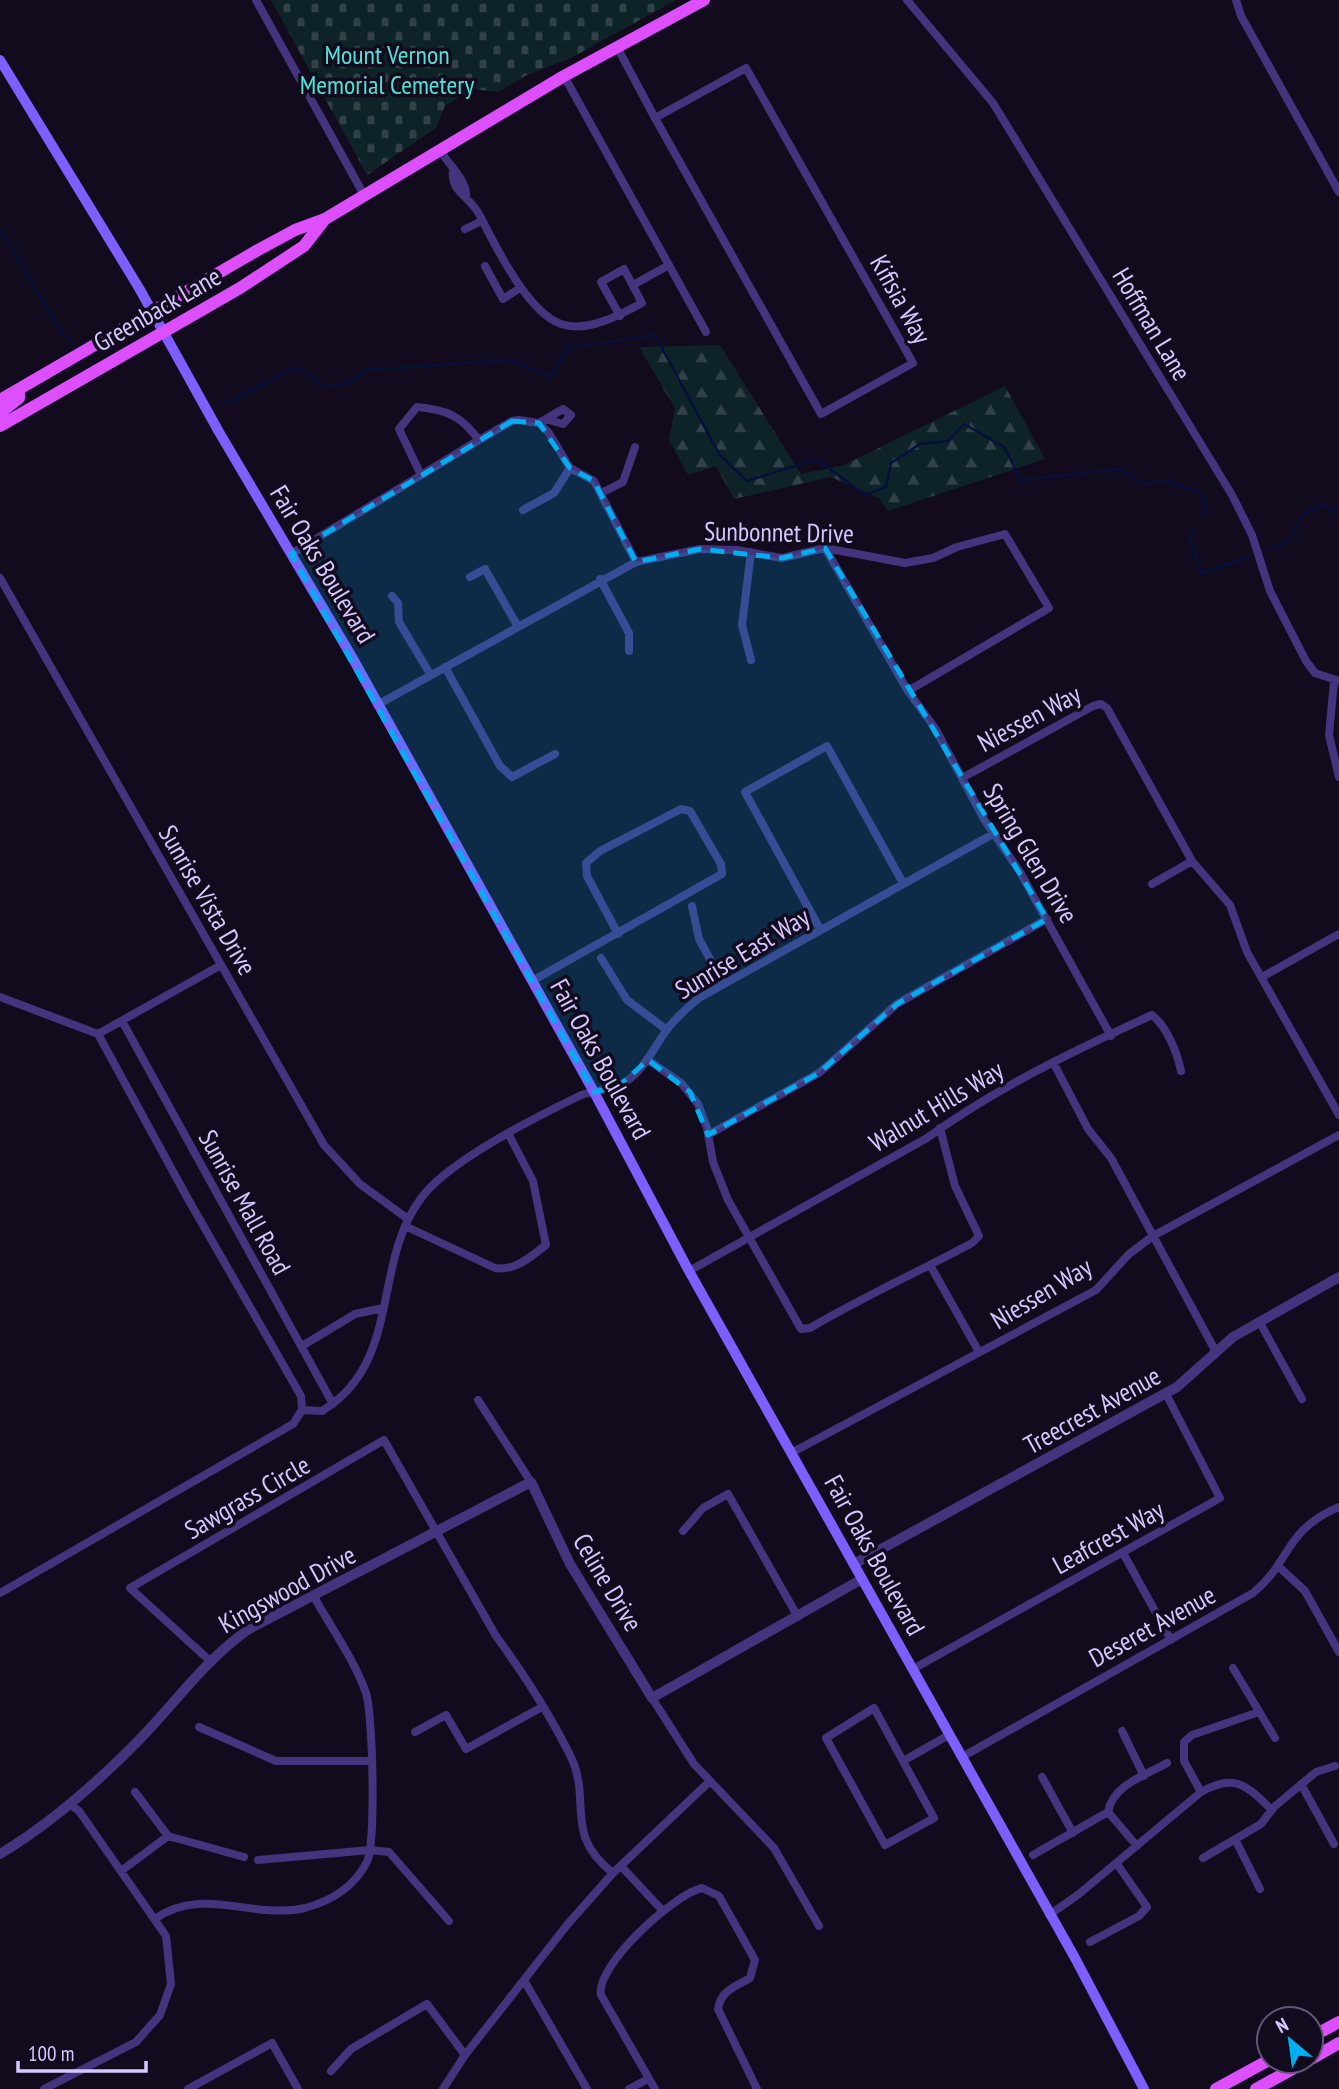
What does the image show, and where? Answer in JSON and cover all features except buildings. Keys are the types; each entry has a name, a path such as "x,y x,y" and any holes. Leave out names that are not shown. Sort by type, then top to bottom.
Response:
{"main road":[{"name":"Greenback Lane","path":"0,400 295,230 325,219 564,76 704,0"},
{"name":"Fair Oaks Boulevard","path":"0,60 153,312 377,705 594,1092 689,1271 962,1757 1144,2089"},
{"name":"Greenback Lane","path":"0,426 163,332 304,246 325,219"},
{"path":"0,413 19,398 19,390"},
{"path":"1216,2089 1255,2068"},
{"path":"1256,2089 1282,2075"}],"street":[{"path":"256,0 364,195"},
{"name":"Hoffman Lane","path":"908,0 993,103 1232,495 1252,535 1270,591 1306,662 1315,673 1336,681 1329,735 1339,777"},
{"path":"1236,0 1241,16 1339,192"},
{"name":"Kifisia Way","path":"617,47 655,118 821,414 912,363 746,68 655,118"},
{"path":"564,76 706,332"},
{"path":"439,149 453,171 459,175 466,188 466,196 520,288 559,323 576,326 620,316 642,303 624,269 601,282 620,316"},
{"path":"465,229 482,220"},
{"path":"633,285 669,265"},
{"path":"485,266 503,299 520,288"},
{"path":"421,475 400,429 417,407 445,410 466,425 479,440"},
{"path":"291,554 512,421 543,421 570,468 594,481 636,562"},
{"path":"601,493 622,481 635,447"},
{"path":"523,510 554,493 570,468"},
{"name":"Sunbonnet Drive","path":"377,705 600,579 636,562 700,550 790,557 825,548 905,563 933,558 957,547 1005,534 1049,608 908,691"},
{"name":"Spring Glen Drive","path":"825,548 908,691 931,722 993,834 1020,872 1111,1036"},
{"path":"751,552 742,625 751,660"},
{"path":"470,577 485,569 517,625"},
{"name":"Sunrise Vista Drive","path":"0,578 324,1145 360,1184 407,1222 505,1270 546,1245 548,1239 533,1181 509,1135"},
{"path":"600,579 629,633 629,651"},
{"path":"392,596 398,603 399,622 430,674"},
{"path":"445,667 500,766 512,777 555,754"},
{"name":"Niessen Way","path":"962,778 1101,704 1107,708 1192,862 1230,905 1247,952 1339,1115"},
{"path":"820,929 745,792 827,746 903,883"},
{"path":"532,981 618,934 722,874 721,864 690,811 681,809 600,851 586,863 587,876 618,934"},
{"name":"Sunrise East Way","path":"333,1404 359,1380 376,1344 407,1222 423,1195 446,1172 578,1096 619,1086 648,1060 667,1030 687,1007 820,929 993,834"},
{"path":"1152,884 1192,862"},
{"path":"692,906 699,939 723,984"},
{"path":"708,1135 819,1073 897,1004 1047,919"},
{"path":"1262,977 1339,934"},
{"path":"601,958 627,1000 667,1030"},
{"path":"99,1034 221,965"},
{"path":"0,997 99,1034 188,1199 301,1396 302,1410 293,1424 0,1593"},
{"name":"Walnut Hills Way","path":"689,1271 1053,1062 1152,1015 1158,1020 1175,1051 1181,1071"},
{"name":"Sunrise Mall Road","path":"122,1021 333,1404"},
{"path":"648,1060 690,1092 704,1116 720,1181 801,1329 810,1328 880,1287 972,1244 979,1236 955,1186 940,1128"},
{"path":"1053,1062 1088,1129 1111,1158 1216,1352"},
{"name":"Niessen Way","path":"791,1453 1096,1290 1129,1254 1153,1236 1339,1135"},
{"path":"930,1265 979,1352"},
{"name":"Treecrest Avenue","path":"854,1564 1166,1394 1189,1378 1216,1352 1259,1321 1339,1277"},
{"path":"302,1346 355,1314 383,1308"},
{"path":"1259,1321 1302,1399"},
{"name":"Leafcrest Way","path":"913,1669 1220,1498 1166,1394"},
{"name":"Celine Drive","path":"478,1400 531,1482 570,1564 685,1752 709,1782 774,1848 819,1926"},
{"path":"302,1410 318,1412 333,1404"},
{"name":"Sawgrass Circle","path":"209,1660 130,1588 384,1440 438,1533"},
{"name":"Kingswood Drive","path":"0,1854 71,1805 142,1737 209,1660 248,1629 438,1533 531,1482"},
{"path":"683,1531 703,1508 728,1494 798,1617"},
{"name":"Deseret Avenue","path":"962,1757 1253,1593 1278,1566 1301,1530 1339,1507"},
{"path":"438,1533 496,1636 513,1656 575,1767 584,1837 594,1854 617,1869 662,1910"},
{"path":"1123,1553 1171,1640"},
{"path":"1278,1566 1301,1585 1339,1652"},
{"path":"652,1698 798,1617 824,1598 862,1579"},
{"path":"155,1919 175,1907 200,1902 257,1910 303,1908 339,1896 367,1862 370,1850 372,1720 366,1693 313,1595"},
{"path":"1233,1668 1275,1738"},
{"path":"415,1732 446,1715 466,1749 542,1707"},
{"path":"874,1708 903,1761 934,1818 885,1844 826,1738 874,1708"},
{"path":"1201,1792 1184,1761 1184,1742 1192,1735 1259,1712"},
{"path":"199,1727 276,1761 372,1761"},
{"path":"1122,1731 1144,1776"},
{"path":"903,1761 949,1735"},
{"path":"1033,1855 1108,1812 1115,1793 1167,1763"},
{"path":"1203,1858 1261,1824 1272,1810 1301,1784 1316,1773 1335,1766"},
{"path":"1042,1777 1073,1833"},
{"path":"1049,1915 1116,1864 1201,1792 1228,1781 1243,1785 1272,1810"},
{"path":"443,2089 465,2055 525,1982 567,1925 617,1869 709,1782"},
{"path":"1301,1784 1334,1844"},
{"path":"135,1792 168,1836 244,1857"},
{"path":"44,2089 86,2065 127,2048 146,2033 160,2015 171,1983 166,1936 79,1811 71,1805"},
{"path":"1108,1812 1137,1846"},
{"path":"121,1871 168,1836"},
{"path":"1235,1839 1260,1889"},
{"path":"258,1860 370,1850 389,1852 449,1920"},
{"path":"1090,1941 1139,1916 1147,1907 1116,1864"},
{"path":"654,2089 601,1995 600,1983 627,1945 662,1910 695,1889 710,1889 719,1896 756,1964 750,1978 720,1997 718,2009 757,2089"},
{"path":"525,1982 587,2089"},
{"path":"331,2071 351,2049 427,2004 465,2055"},
{"path":"188,2089 272,2043 298,2089"},
{"path":"629,2089 648,2079"}],"highlighted area":[{"path":"512,421 539,423 570,468 594,481 636,562 700,549 782,558 825,548 1047,919 897,1004 819,1073 708,1135 690,1092 648,1060 619,1086 594,1092 291,554"}],"green space":[{"name":"Mount Vernon Memorial Cemetery","path":"271,0 676,0 571,58 527,75 498,92 473,89 445,106 436,128 367,175"},
{"path":"720,345 801,474 844,465 1005,386 1045,459 888,511 879,498 831,477 734,499 716,466 688,475 669,440 675,408 639,347"}],"waterway":[{"path":"0,230 63,334 73,344"},
{"path":"227,404 296,367 326,387 348,383 366,370 511,360 550,377 568,348 655,335 719,454 747,481 817,459 864,495 886,487 891,463 920,444 948,441 964,424 1004,447 1021,480 1119,469 1145,484 1165,480 1199,492 1207,508 1200,517"},
{"path":"1269,549 1288,542 1303,514 1324,505 1339,512"},
{"path":"1194,529 1190,540 1201,574 1251,556"}]}
